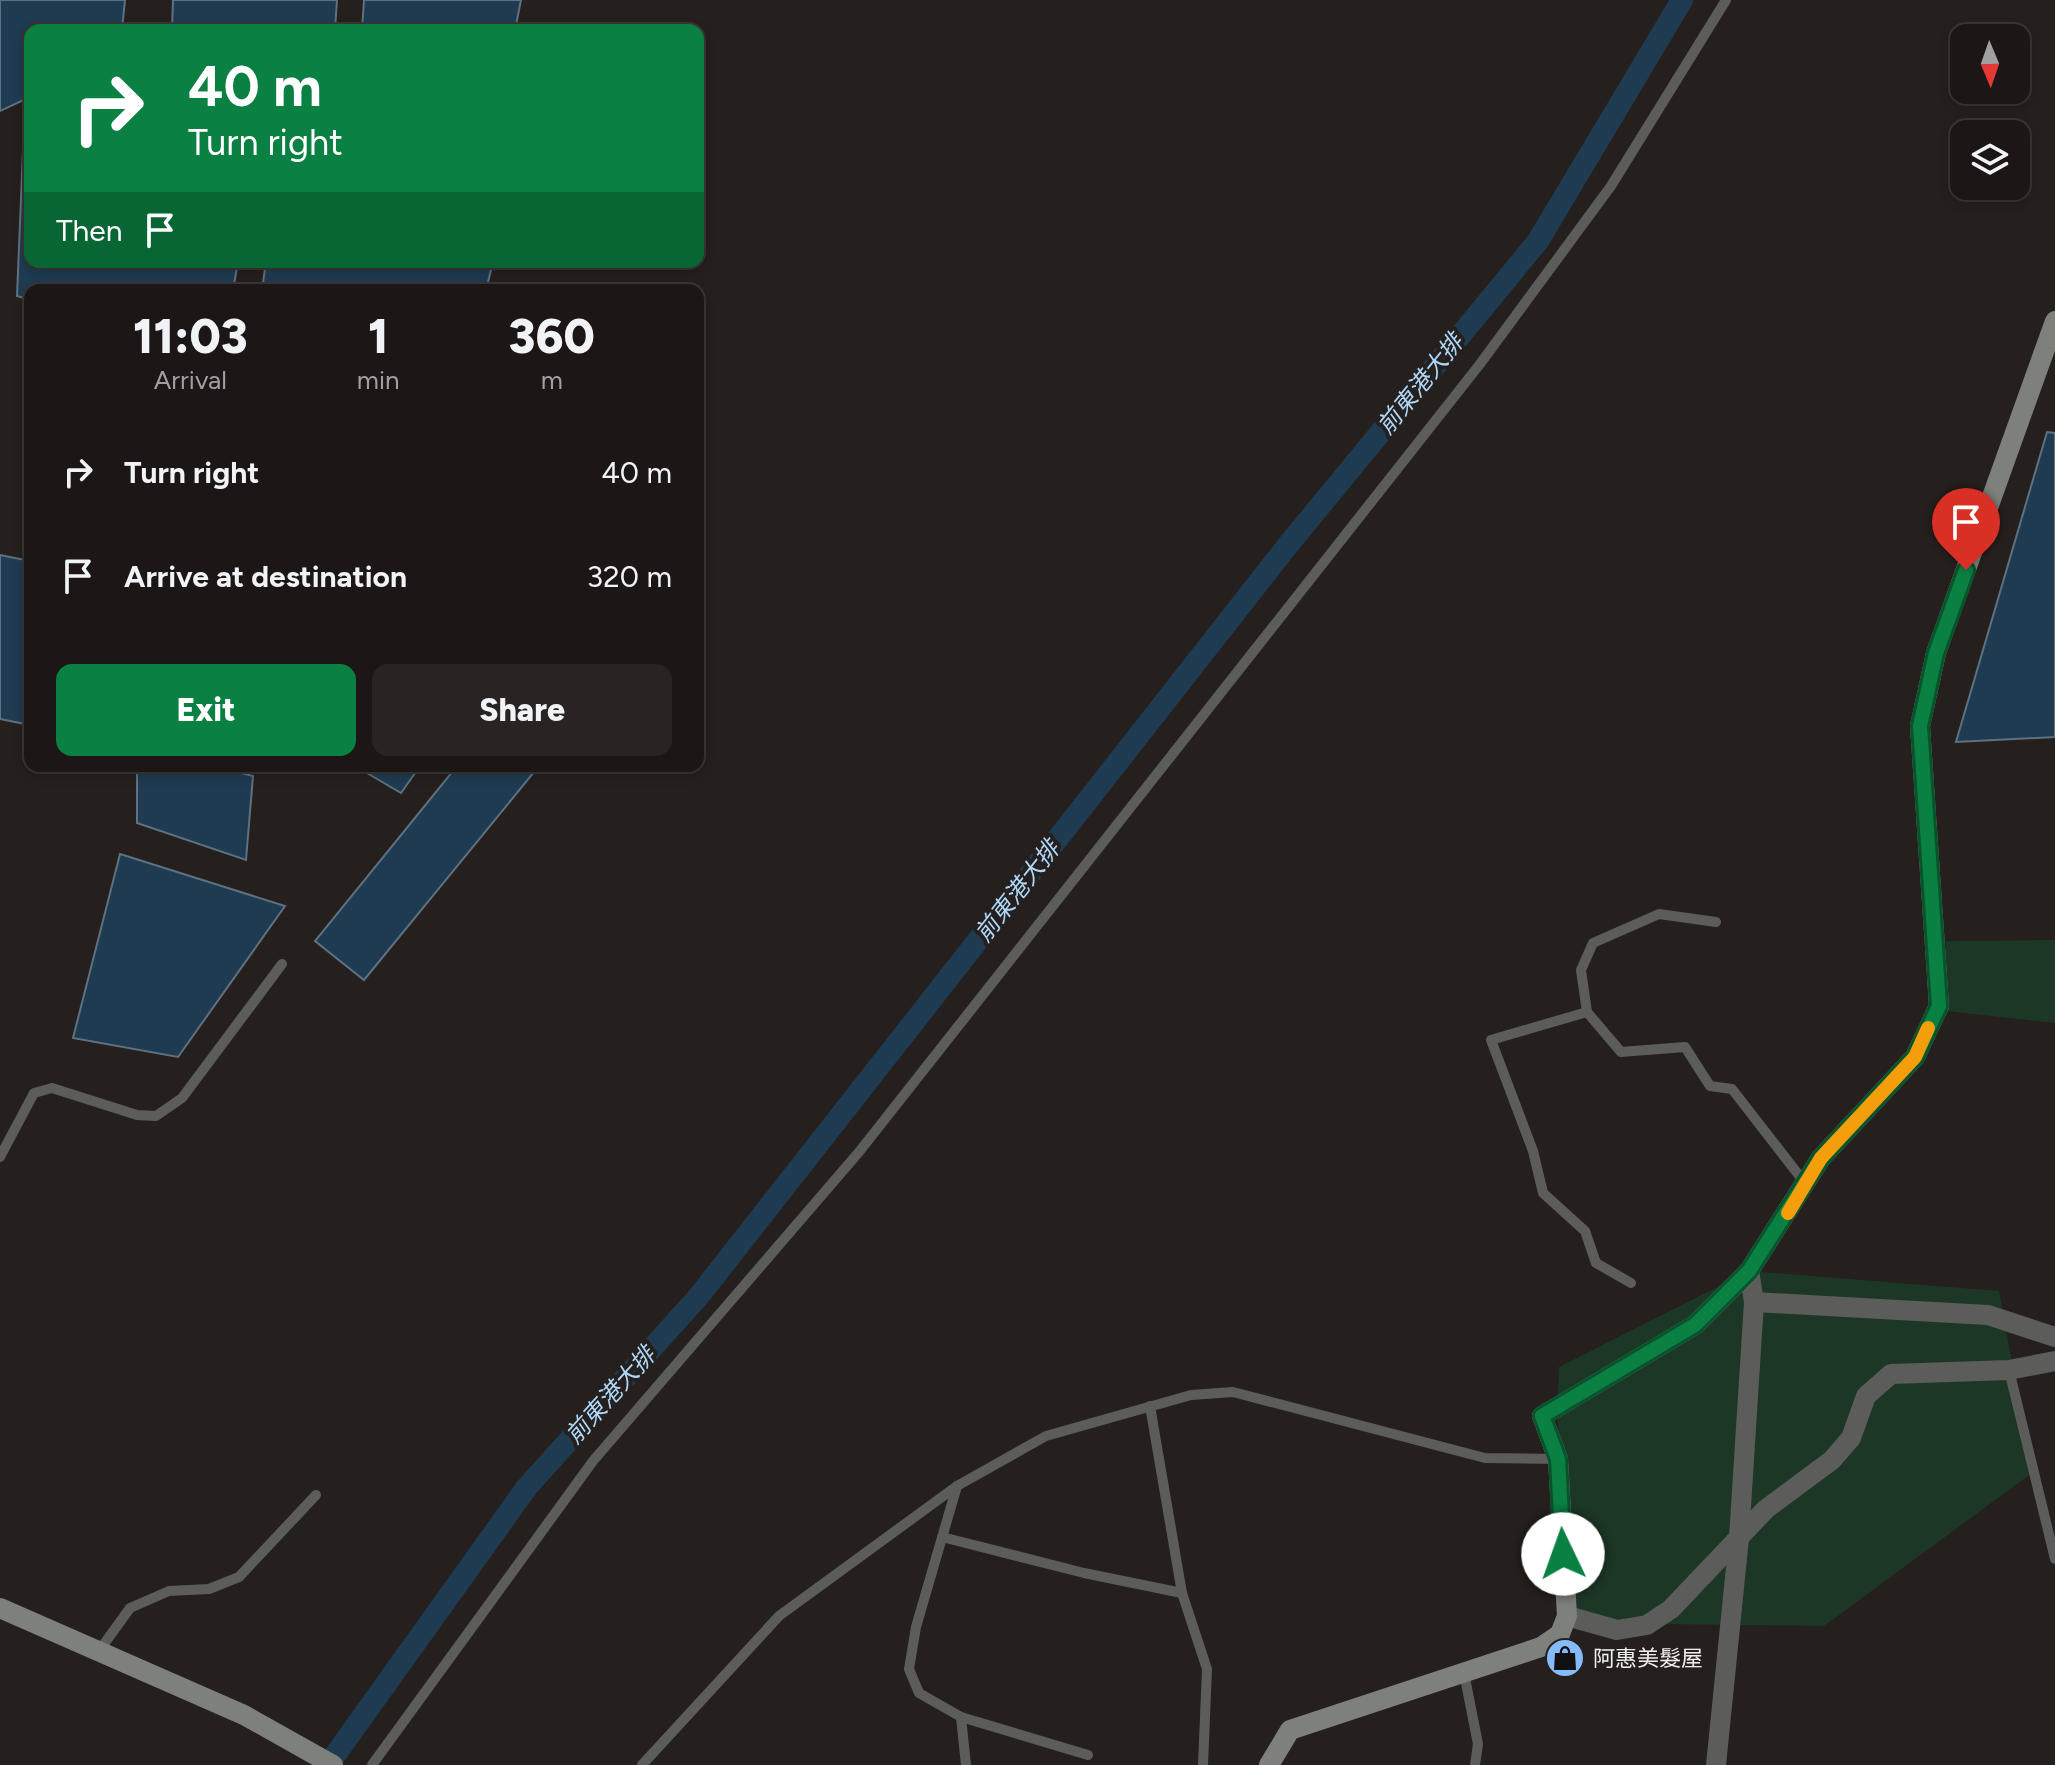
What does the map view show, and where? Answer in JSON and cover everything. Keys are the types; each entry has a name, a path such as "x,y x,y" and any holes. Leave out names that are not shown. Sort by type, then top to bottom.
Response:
{"main road":[{"path":"1269,1765 1290,1730 1541,1647 1560,1634 1567,1616 1558,1459 1542,1416 1695,1325 1749,1271 1821,1158 1915,1057 1939,1006 1920,726 1936,653 2055,321"},
{"path":"0,1608 244,1715 326,1761"}],"street":[{"path":"1716,1765 1739,1538 1754,1302 1749,1271"},
{"path":"1754,1302 1988,1315 2055,1337"},
{"path":"1567,1616 1617,1630 1647,1625 1671,1609 1766,1509 1832,1460 1851,1438 1866,1396 1891,1374 2009,1370 2055,1361"}],"lane":[{"path":"372,1765 593,1461 859,1152 1480,364 1611,186 1726,0"},
{"path":"1716,922 1659,914 1593,943 1581,970 1587,1012 1621,1052 1685,1047 1710,1086 1732,1089 1807,1184"},
{"path":"0,1157 34,1093 52,1088 137,1115 156,1116 171,1108 182,1098 282,964"},
{"path":"1587,1012 1491,1040 1533,1151 1543,1193 1585,1231 1596,1263 1631,1283"},
{"path":"2009,1370 2055,1559"},
{"path":"642,1765 779,1616 957,1486 1046,1436 1191,1395 1233,1392 1485,1458 1558,1459"},
{"path":"1150,1406 1182,1593 1207,1669 1203,1765"},
{"path":"957,1486 916,1627 909,1669 919,1693 961,1717 1088,1755"},
{"path":"99,1651 130,1608 169,1591 209,1589 239,1577 316,1495"},
{"path":"942,1537 1084,1573 1182,1593"},
{"path":"1464,1673 1478,1744 1475,1765"},
{"path":"961,1717 966,1765"}],"green space":[{"path":"2055,940 2055,1023 1936,1010 1946,941"},
{"path":"1749,1271 1999,1291 2032,1473 1824,1626 1572,1623 1557,1411 1559,1367"}],"water":[{"path":"0,0 125,0 123,24 24,24 24,100 0,111"},
{"path":"173,0 337,0 335,24 172,24"},
{"path":"364,0 521,0 516,24 362,24"},
{"path":"23,150 24,268 237,268 234,284 24,284 24,298 17,296"},
{"path":"265,268 492,268 488,284 263,284"},
{"path":"2047,432 2055,433 2055,737 1956,742"},
{"path":"0,555 24,560 24,724 0,719"},
{"path":"137,772 237,772 253,776 246,860 137,823"},
{"path":"365,772 416,772 401,793"},
{"path":"452,772 534,772 364,980 315,941"},
{"path":"120,854 285,906 178,1057 73,1038"}],"waterway":[{"name":"前東港大排","path":"328,1765 527,1487 699,1296 1288,545 1538,241 1682,0"}],"slow traffic":[{"path":"1788,1213 1821,1158 1915,1057 1928,1028"}],"place":[{"name":"阿惠美髮屋","path":"1565,1658"}],"route":[{"path":"1563,1554 1558,1459 1542,1416 1695,1325 1749,1271 1821,1158 1915,1057 1939,1006 1920,726 1936,653 1966,570"}]}
